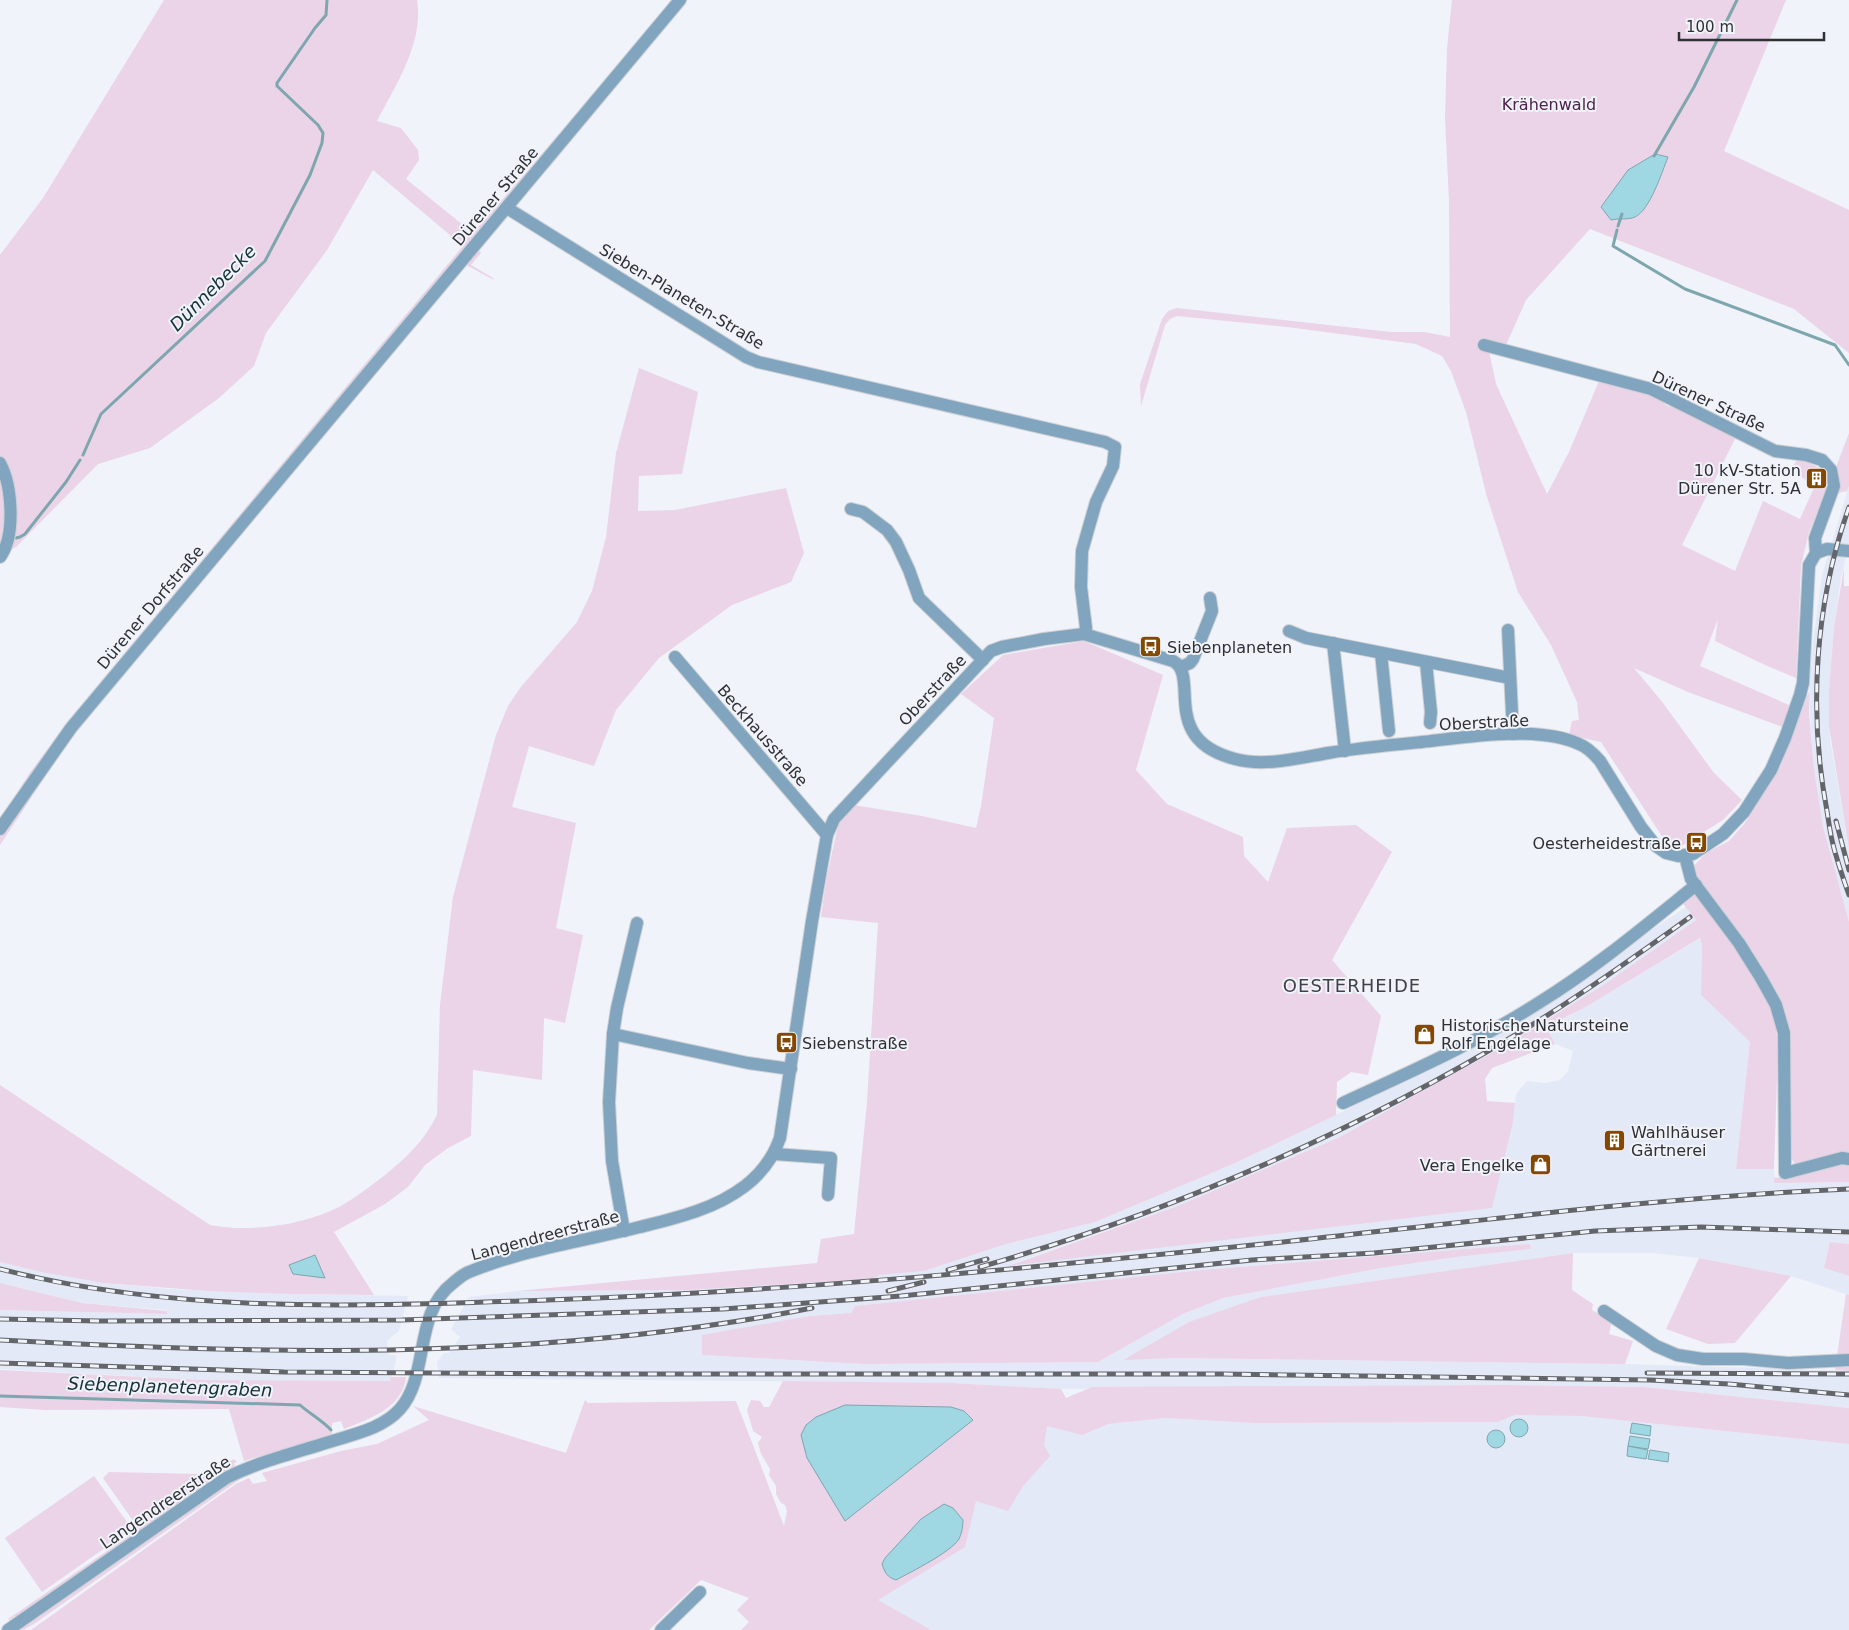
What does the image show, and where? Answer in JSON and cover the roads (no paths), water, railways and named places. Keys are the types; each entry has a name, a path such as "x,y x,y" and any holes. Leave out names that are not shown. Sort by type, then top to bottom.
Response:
{"street":[{"name":"Dürener Straße","path":"333,412 507,208 680,0"},
{"name":"Sieben-Planeten-Straße","path":"507,208 746,357 758,362 940,402 1104,442 1115,447 1112,466 1096,502 1082,551 1080,568 1086,628 1084,634"},
{"name":"Dürener Straße","path":"1484,344 1651,389 1776,450 1822,460 1831,470 1834,486 1815,538 1816,553"},
{"name":"Dürener Dorfstraße","path":"0,829 71,728 333,412"},
{"path":"0,463 5,472 10,509 9,532 4,551 0,557"},
{"path":"851,509 863,512 887,530 896,542 919,598 983,660"},
{"path":"1849,551 1827,549 1816,553 1809,565 1803,683 1779,752 1762,786 1735,822 1723,834 1700,850 1685,856 1691,879 1739,943 1776,1005 1784,1033 1785,1173 1842,1158 1849,1159"},
{"path":"1181,667 1190,663 1193,659 1212,612 1210,598"},
{"path":"1508,630 1513,734"},
{"path":"1289,631 1306,638 1510,678"},
{"name":"Oberstraße","path":"812,921 827,835 834,819 844,806 991,651 1002,647 1084,634 1173,661 1181,667 1185,715 1190,729 1197,739 1221,754 1235,759 1256,762 1278,761 1345,751 1432,730 1546,736 1579,744 1600,761 1650,840 1666,853 1685,856"},
{"path":"1333,643 1345,751"},
{"path":"1381,653 1389,730"},
{"name":"Beckhausstraße","path":"674,657 827,835"},
{"path":"1426,662 1432,730"},
{"path":"1343,1103 1486,1033 1541,1002 1614,951 1696,885"},
{"name":"Langendreerstraße","path":"8,1630 226,1478 256,1464 373,1428 391,1417 403,1405 411,1391 430,1316 437,1298 465,1273 524,1255 680,1217 714,1204 744,1187 758,1175 774,1154 780,1138 812,921"},
{"path":"624,1231 612,1161 609,1102 613,1034 617,1008 637,923"},
{"path":"613,1034 748,1063 791,1069"},
{"path":"774,1154 831,1158 828,1195"},
{"path":"1604,1311 1656,1346 1678,1355 1703,1359 1744,1359 1788,1363 1849,1360"},
{"path":"661,1630 700,1592"}],"water":[{"path":"1655,154 1668,157 1646,207 1635,217 1611,220 1601,207 1628,170"},
{"path":"315,1255 325,1278 293,1274 289,1265"},
{"path":"845,1405 951,1407 964,1411 973,1420 845,1521 807,1458 801,1435 806,1425 816,1417"},
{"path":"1519,1419 1525,1422 1528,1428 1525,1434 1519,1437 1513,1434 1510,1428 1513,1422"},
{"path":"1632,1423 1651,1426 1650,1436 1630,1433"},
{"path":"1496,1430 1502,1433 1505,1439 1502,1445 1496,1448 1490,1445 1487,1439 1490,1433"},
{"path":"1630,1436 1650,1439 1648,1449 1628,1446"},
{"path":"1628,1446 1648,1450 1646,1459 1627,1456"},
{"path":"1650,1450 1669,1453 1668,1462 1648,1459"},
{"path":"944,1504 953,1508 963,1520 959,1539 940,1556 896,1580 888,1576 882,1564 885,1558 921,1519"}],"waterway":[{"name":"Dünnebecke","path":"83,455 101,414 265,261 310,175 322,143 323,133 318,125 277,86 277,83 326,15 327,0"},
{"path":"1654,156 1694,87 1737,0"},
{"path":"1618,226 1622,214"},
{"path":"1617,230 1613,246 1685,289 1835,345 1849,365"},
{"name":"Dünnebecke","path":"16,538 25,534 66,482 80,460"},
{"name":"Siebenplanetengraben","path":"0,1396 300,1405 331,1430"}],"railway":[{"path":"1849,507 1829,581 1822,619 1817,696 1821,773 1829,826 1832,842 1849,895"},
{"path":"1836,821 1849,870"},
{"path":"980,1267 1124,1221 1195,1194 1335,1132 1470,1062 1535,1023 1613,972 1690,917"},
{"path":"0,1269 67,1284 135,1294 203,1301 272,1304 410,1304 641,1296 734,1291 1013,1269 1639,1204 1849,1189"},
{"path":"0,1319 99,1321 402,1320 723,1309 901,1296 1252,1260 1374,1253 1595,1231 1701,1227 1849,1232"},
{"path":"948,1270 987,1259"},
{"path":"888,1291 924,1282"},
{"path":"0,1340 204,1349 407,1350 509,1345 610,1337 711,1325 812,1308"},
{"path":"0,1363 284,1372 1223,1374 1650,1380 1729,1384 1849,1395"},
{"path":"1647,1373 1849,1374"}],"place":[{"name":"10 kV-Station Dürener Str. 5A","path":"1817,479"},
{"name":"Siebenplaneten","path":"1151,647"},
{"name":"Oesterheidestraße","path":"1697,843"},
{"name":"Historische Natursteine Rolf Engelage","path":"1425,1034"},
{"name":"Siebenstraße","path":"786,1043"},
{"name":"Wahlhäuser Gärtnerei","path":"1615,1141"},
{"name":"Vera Engelke","path":"1540,1165"}],"district":[{"name":"OESTERHEIDE","path":"1352,986"}],"park label":[{"name":"Krähenwald","path":"1549,104"}]}
